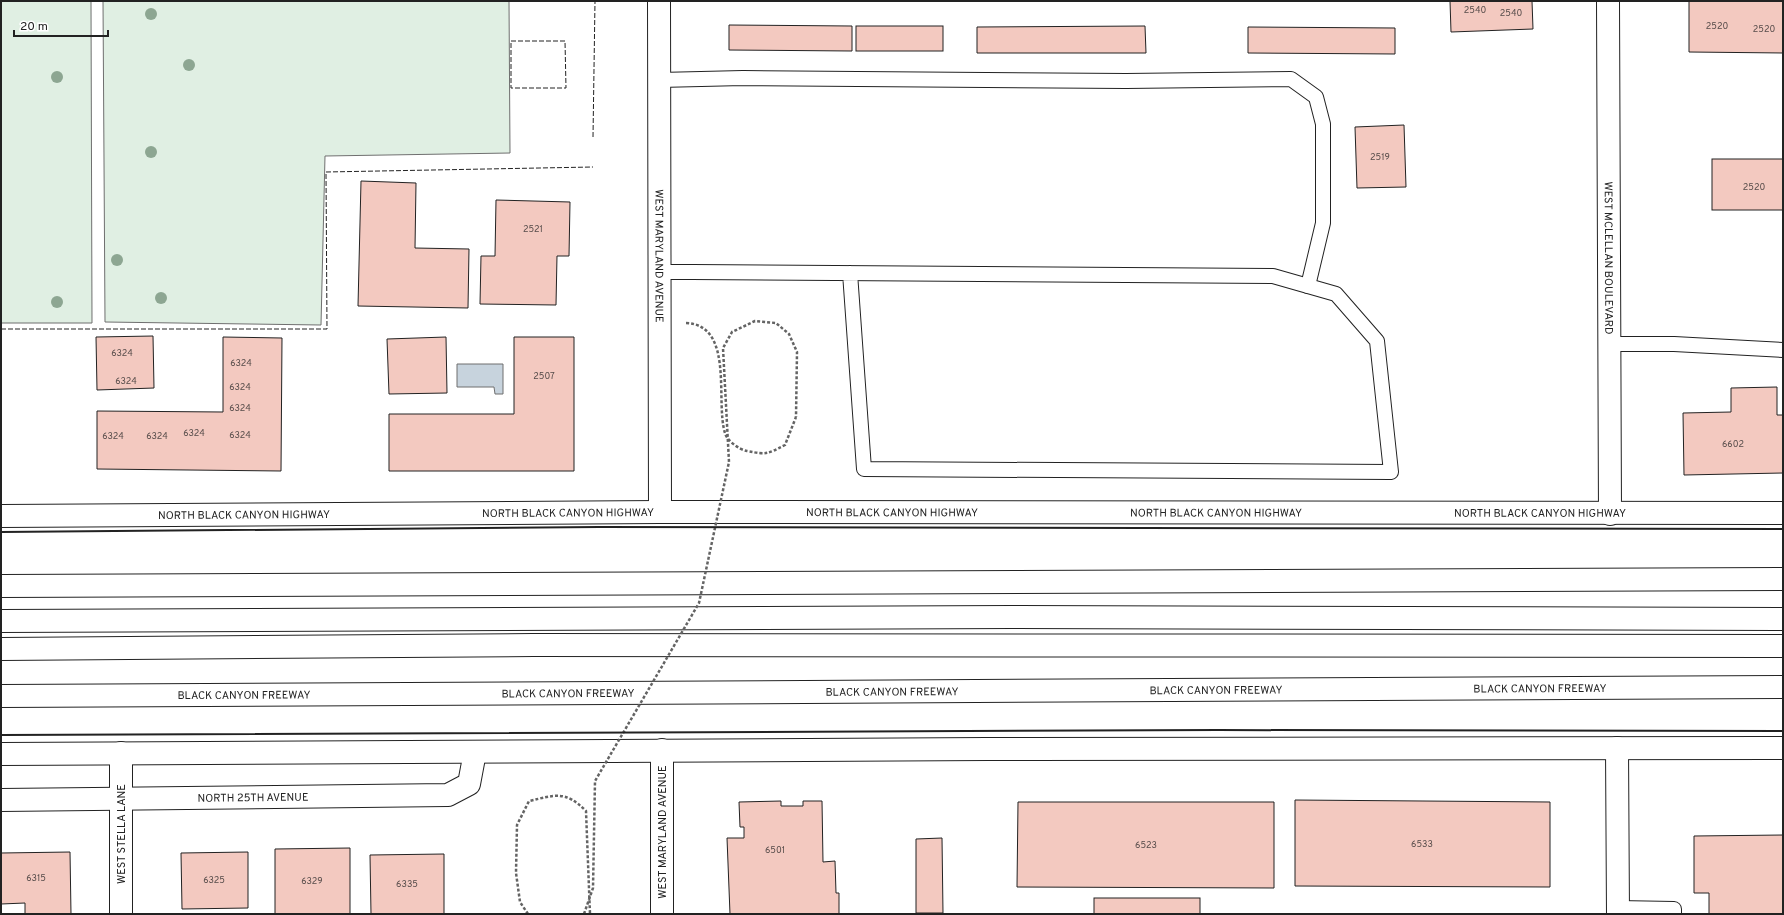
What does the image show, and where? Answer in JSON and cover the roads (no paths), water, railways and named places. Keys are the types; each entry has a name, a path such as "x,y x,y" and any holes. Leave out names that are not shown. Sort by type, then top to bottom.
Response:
{"main road":[{"name":"WEST MARYLAND AVENUE","path":"659,1 660,512"},
{"name":"WEST MCLELLAN BOULEVARD","path":"1608,1 1610,514"},
{"name":"NORTH BLACK CANYON HIGHWAY","path":"1,516 660,512 1783,513"},
{"path":"1,586 1783,579"},
{"path":"1,620 988,617 1783,618"},
{"path":"1,649 534,645 1783,646"},
{"name":"BLACK CANYON FREEWAY","path":"1,696 1783,687"},
{"path":"1617,748 1618,911"},
{"path":"1,754 662,750 1783,748"},
{"name":"WEST MARYLAND AVENUE","path":"662,750 662,914"},
{"name":"NORTH 25TH AVENUE","path":"1,800 448,795 470,784 475,752"},
{"name":"WEST STELLA LANE","path":"121,753 121,914"}],"lane":[{"path":"659,80 743,78 1126,81 1291,79 1316,97 1322,124 1322,223 1308,286"},
{"path":"660,272 850,273 1273,276 1336,294 1378,341 1391,472 864,469 850,273"},
{"path":"1610,344 1674,344 1783,350"},
{"path":"1618,911 1674,908 1674,914"}]}
